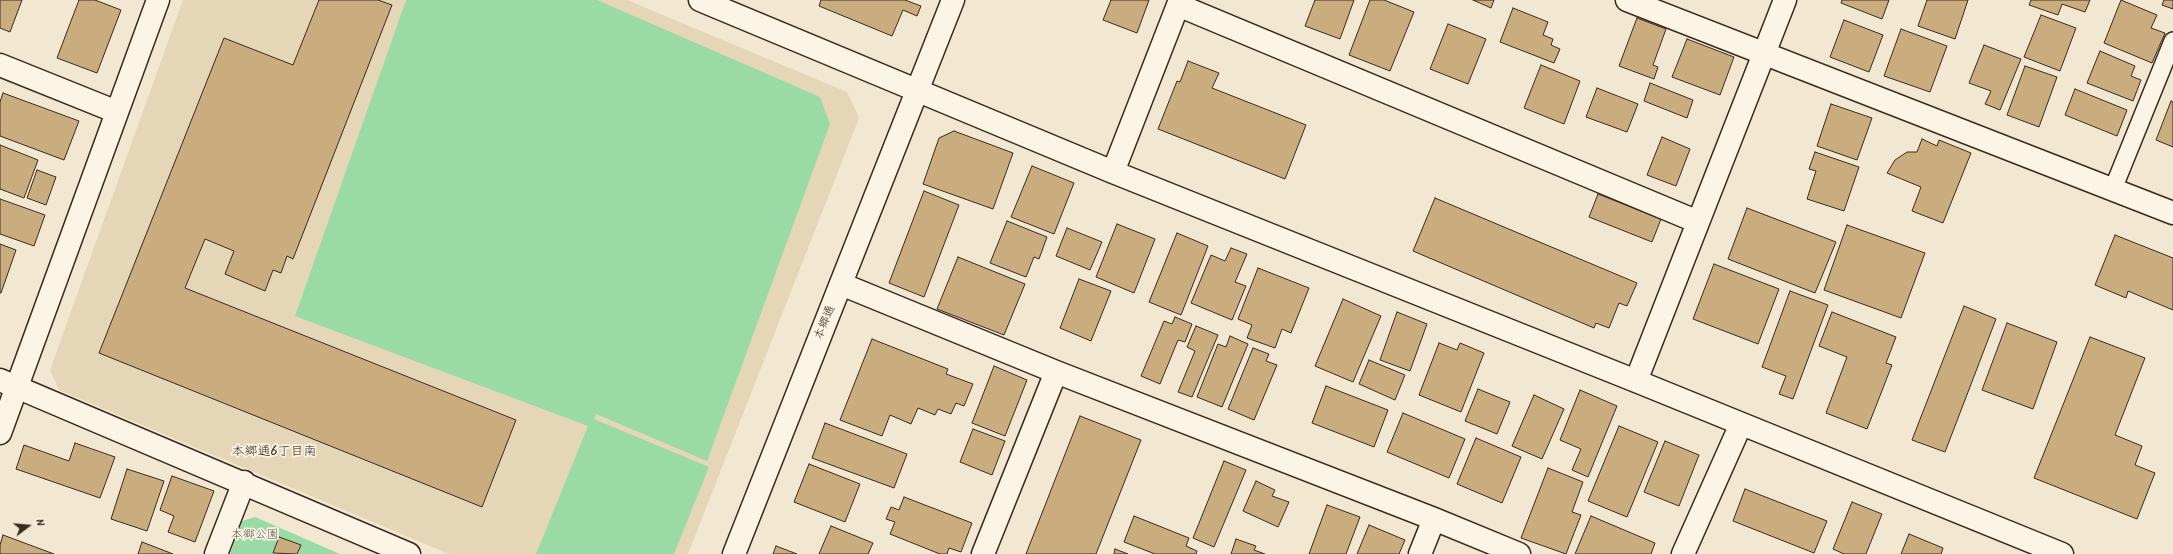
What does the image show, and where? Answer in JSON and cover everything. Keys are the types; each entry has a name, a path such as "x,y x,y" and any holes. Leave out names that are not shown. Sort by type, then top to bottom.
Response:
{"street":[{"path":"0,433 8,383 116,112 158,0"},
{"path":"700,0 916,92 2062,554"},
{"name":"本郷通","path":"734,554 953,0"},
{"path":"1627,0 2173,213"},
{"path":"1636,381 1785,0"},
{"path":"1113,172 1179,3 1698,222"},
{"path":"0,65 116,112"},
{"path":"841,284 1056,372 1434,519 1519,554"},
{"path":"984,554 1056,372"},
{"path":"8,383 244,482 409,554"},
{"path":"1683,554 1741,424"},
{"path":"216,554 244,482"},
{"path":"1420,554 1434,519"}],"lane":[{"path":"2113,189 2173,41"}],"shaded area":[{"path":"183,0 627,0 847,92 859,118 688,554 449,554 59,390 50,370"}],"green space":[{"path":"406,0 597,0 820,97 830,124 707,461 596,414 594,419 709,467 674,554 536,554 588,426 295,316"},
{"name":"本郷公園","path":"255,517 340,554 230,554 242,521"}],"building":[{"path":"0,0 22,0 10,32 0,28"},
{"path":"79,0 95,0 121,10 97,73 57,58"},
{"path":"319,0 378,0 392,5 293,259 287,256 281,273 273,270 265,291 225,274 234,251 205,239 185,288 516,420 482,507 99,353 224,38 293,65"},
{"path":"821,0 905,0 921,6 917,16 903,10 892,36 819,6"},
{"path":"1111,0 1149,0 1137,33 1103,20"},
{"path":"1315,0 1354,0 1340,39 1305,26"},
{"path":"1370,0 1384,0 1414,12 1390,71 1349,55"},
{"path":"1473,0 1494,0 1491,8"},
{"path":"1842,0 1889,0 1882,19 1841,3"},
{"path":"1927,0 1968,0 1955,39 1918,26"},
{"path":"2031,0 2090,0 2085,12 2062,4 2058,15 2029,5"},
{"path":"2121,0 2157,15 2151,28 2165,33 2152,63 2104,43"},
{"path":"2164,0 2173,0 2173,9 2162,5"},
{"path":"1513,8 1548,22 1543,35 1553,39 1551,45 1560,49 1554,63 1500,42"},
{"path":"2041,15 2076,28 2060,71 2024,57"},
{"path":"1637,18 1666,29 1653,65 1658,67 1654,79 1619,66"},
{"path":"1844,20 1883,35 1869,72 1830,57"},
{"path":"1448,24 1486,39 1468,84 1430,69"},
{"path":"1901,29 1947,46 1930,92 1884,76"},
{"path":"1687,39 1734,57 1720,95 1672,77"},
{"path":"1984,45 2021,59 2000,110 1985,104 1991,91 1969,83"},
{"path":"2100,51 2135,66 2131,76 2141,80 2133,101 2087,83"},
{"path":"1188,61 1219,73 1212,88 1306,125 1285,179 1158,129 1177,81 1180,82"},
{"path":"1541,65 1580,81 1564,124 1524,108"},
{"path":"2025,66 2057,77 2039,127 2007,115"},
{"path":"1650,83 1693,100 1687,118 1644,101"},
{"path":"1597,88 1638,104 1627,132 1586,117"},
{"path":"2075,89 2127,110 2117,136 2065,115"},
{"path":"3,93 79,121 64,160 0,136 0,102"},
{"path":"2171,101 2173,102 2173,147 2156,140"},
{"path":"1831,104 1872,118 1857,160 1817,146"},
{"path":"954,131 1013,153 993,209 923,184 939,138"},
{"path":"1662,137 1690,149 1676,186 1647,175"},
{"path":"1922,139 1937,146 1939,140 1971,153 1943,223 1912,211 1921,187 1887,173 1895,160 1907,152 1917,152"},
{"path":"0,145 38,160 24,198 0,189"},
{"path":"1815,152 1859,167 1844,211 1807,199 1816,171 1809,169"},
{"path":"1032,166 1074,183 1054,234 1011,217"},
{"path":"37,170 56,177 46,205 27,198"},
{"path":"924,191 959,205 924,297 889,283"},
{"path":"1598,194 1661,219 1652,242 1589,217"},
{"path":"1435,198 1637,283 1627,306 1619,303 1609,328 1596,323 1594,328 1413,251"},
{"path":"0,199 45,215 34,246 0,234"},
{"path":"1747,208 1836,242 1815,293 1728,259"},
{"path":"1007,221 1047,237 1039,259 1034,257 1026,277 990,263"},
{"path":"1117,224 1155,239 1134,293 1096,277"},
{"path":"1847,225 1925,253 1901,318 1824,290"},
{"path":"1067,228 1102,242 1090,270 1056,256"},
{"path":"1177,233 1208,246 1181,315 1149,302"},
{"path":"2115,235 2173,258 2173,310 2128,291 2126,298 2095,285"},
{"path":"0,244 16,250 1,293 0,293"},
{"path":"1231,248 1247,254 1235,282 1246,286 1232,320 1191,303 1211,255 1225,261"},
{"path":"958,257 1025,284 1004,335 937,309"},
{"path":"1714,264 1779,289 1758,344 1693,319"},
{"path":"1258,268 1309,288 1291,333 1282,329 1275,348 1247,338 1252,325 1238,319"},
{"path":"1079,279 1111,291 1091,341 1060,328"},
{"path":"1790,291 1828,305 1793,399 1779,394 1786,376 1762,367"},
{"path":"1343,299 1381,316 1353,382 1315,366"},
{"path":"1964,306 1996,319 1945,452 1912,440"},
{"path":"1397,312 1427,324 1410,371 1380,360"},
{"path":"1832,312 1896,337 1886,363 1892,365 1867,429 1826,413 1847,357 1819,346"},
{"path":"1175,317 1192,324 1185,342 1178,340 1160,384 1141,376 1164,321 1172,324"},
{"path":"2007,323 2057,342 2033,409 1982,390"},
{"path":"1196,326 1218,335 1192,397 1178,392 1195,351 1187,347"},
{"path":"1230,336 1248,344 1222,407 1197,397 1218,344 1226,347"},
{"path":"2090,337 2145,358 2115,435 2142,446 2135,465 2155,473 2137,519 2034,478"},
{"path":"872,339 948,369 946,374 973,384 964,406 956,403 951,414 938,409 935,415 918,408 911,424 890,415 882,436 840,420"},
{"path":"1439,343 1457,350 1460,343 1484,353 1461,412 1419,395"},
{"path":"1253,348 1269,354 1266,361 1277,365 1254,420 1228,409"},
{"path":"1369,360 1405,375 1395,400 1359,384"},
{"path":"994,366 1027,380 1005,436 972,423"},
{"path":"1326,386 1388,410 1374,447 1312,423"},
{"path":"1478,389 1510,402 1497,434 1465,421"},
{"path":"1580,390 1617,406 1588,477 1572,470 1581,449 1560,440"},
{"path":"1534,395 1564,409 1542,459 1512,446"},
{"path":"1403,413 1465,439 1449,478 1387,452"},
{"path":"1080,416 1141,440 1096,554 1026,554"},
{"path":"825,423 907,454 894,488 812,458"},
{"path":"1619,426 1658,442 1627,517 1588,501"},
{"path":"973,429 1005,441 992,475 960,462"},
{"path":"1476,438 1521,457 1502,503 1457,484"},
{"path":"1665,441 1699,455 1679,506 1644,492"},
{"path":"75,443 115,457 100,498 16,469 24,445 69,461"},
{"path":"1224,461 1246,470 1214,547 1193,538"},
{"path":"809,464 860,484 845,522 794,502"},
{"path":"1548,468 1583,482 1572,512 1581,515 1566,554 1521,538"},
{"path":"127,469 164,481 147,531 111,519"},
{"path":"172,476 214,491 195,542 168,532 174,516 160,510"},
{"path":"1256,481 1275,490 1272,496 1289,502 1278,527 1243,511"},
{"path":"1745,489 1827,521 1814,553 1733,521"},
{"path":"904,497 972,523 961,552 949,548 947,554 940,554 890,534 895,522 886,519 891,507 899,510"},
{"path":"1852,502 1882,514 1866,554 1844,554 1833,549"},
{"path":"1327,505 1360,517 1346,554 1309,554"},
{"path":"1134,516 1189,538 1186,546 1197,551 1196,554 1155,554 1124,542"},
{"path":"1591,516 1655,543 1651,554 1575,554"},
{"path":"1369,525 1405,540 1399,554 1357,554"},
{"path":"831,526 873,543 868,554 819,554"},
{"path":"1909,534 1943,548 1941,554 1901,554"},
{"path":"3,535 54,554 0,554 0,545"},
{"path":"279,537 301,545 297,554 273,553"},
{"path":"1236,539 1256,546 1254,550 1265,554 1231,554"},
{"path":"142,542 173,554 138,554"},
{"path":"776,546 797,554 773,554"},
{"path":"1115,549 1128,554 1114,554"}],"district":[{"name":"本郷通6丁目南","path":"274,453"}]}
